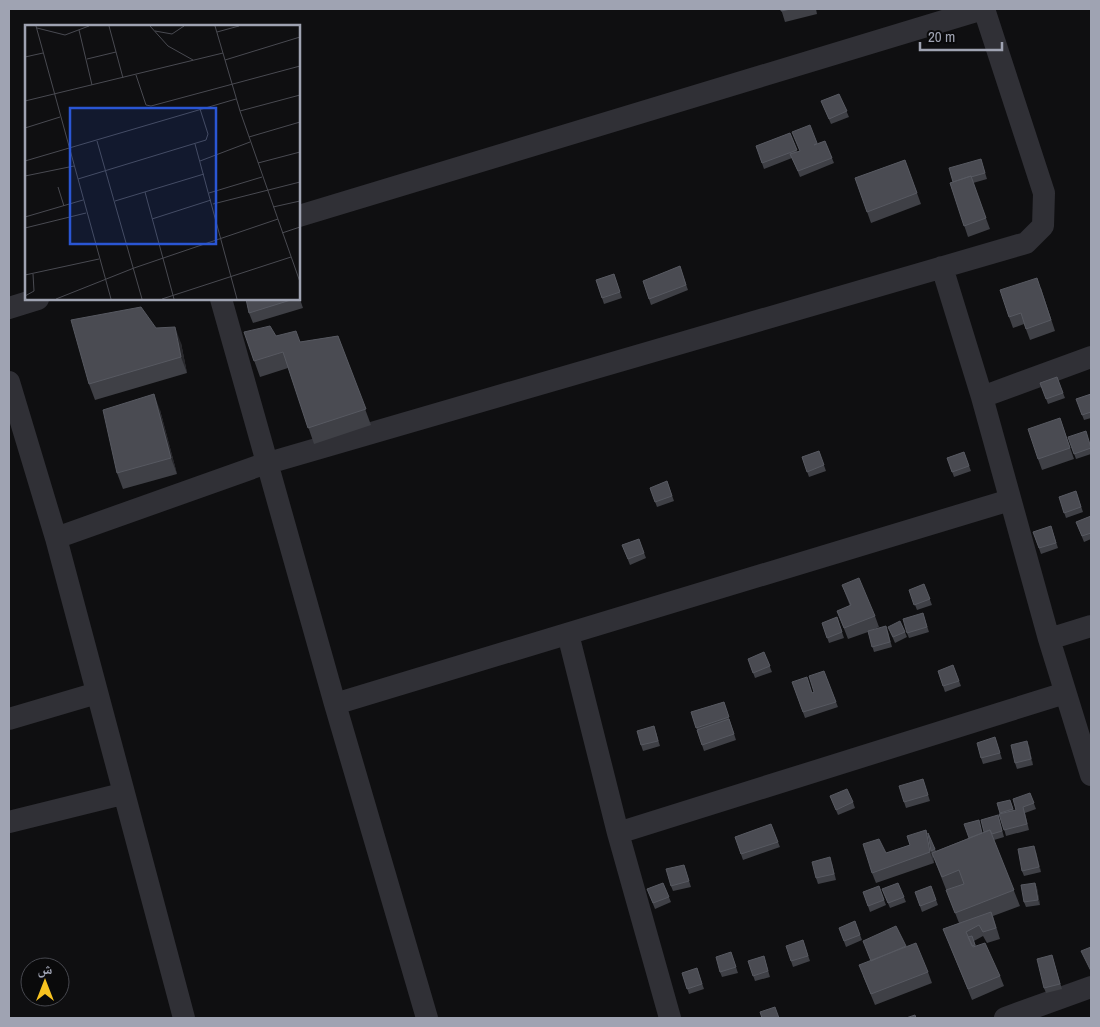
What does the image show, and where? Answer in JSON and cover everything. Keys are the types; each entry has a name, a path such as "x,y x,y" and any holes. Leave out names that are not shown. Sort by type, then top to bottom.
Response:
{"street":[{"path":"56,538 269,462 1026,242 1043,226 1044,193 984,9 300,216"},
{"path":"942,267 982,396 1065,693 1083,719 1091,775"},
{"path":"9,308 35,300"},
{"path":"222,300 335,704 427,1018"},
{"path":"982,396 1091,357"},
{"path":"9,382 18,438 56,538 122,794 184,1018"},
{"path":"335,704 1010,500"},
{"path":"1049,639 1091,626"},
{"path":"568,634 618,833 670,1018"},
{"path":"9,719 96,693"},
{"path":"618,833 1065,693"},
{"path":"9,822 122,794"},
{"path":"1005,1018 1091,987"}],"building":[{"path":"839,94 847,111 829,119 821,101"},
{"path":"810,125 817,143 814,145 825,141 832,158 798,171 790,154 800,151 792,132"},
{"path":"790,133 797,150 762,163 756,146"},
{"path":"981,159 985,173 953,182 949,168"},
{"path":"905,160 917,193 867,212 855,178"},
{"path":"971,176 986,218 964,226 950,183"},
{"path":"680,266 686,285 649,299 643,281"},
{"path":"614,274 620,292 602,298 596,280"},
{"path":"1037,278 1051,320 1026,329 1021,313 1009,317 1000,290"},
{"path":"246,300 291,300 249,313"},
{"path":"141,307 156,328 175,327 181,357 89,384 71,320"},
{"path":"270,326 276,336 296,331 300,342 338,336 366,409 308,428 283,352 254,361 244,332"},
{"path":"1057,377 1063,393 1046,399 1040,383"},
{"path":"154,394 171,458 117,473 103,410"},
{"path":"1091,394 1091,412 1082,415 1076,399"},
{"path":"1060,418 1070,448 1038,459 1028,429"},
{"path":"1086,431 1091,448 1074,454 1068,437"},
{"path":"819,451 824,465 807,472 802,457"},
{"path":"964,452 969,466 952,472 947,458"},
{"path":"667,481 672,496 655,502 650,488"},
{"path":"1076,491 1081,507 1064,513 1059,497"},
{"path":"1091,516 1091,533 1082,536 1076,522"},
{"path":"1051,526 1056,543 1039,548 1033,532"},
{"path":"639,539 644,553 628,559 622,545"},
{"path":"859,578 875,616 844,628 837,611 851,605 842,585"},
{"path":"924,584 930,599 914,605 909,590"},
{"path":"923,613 927,627 907,633 903,619"},
{"path":"837,617 842,632 827,638 822,623"},
{"path":"900,621 905,632 893,637 888,627"},
{"path":"886,626 890,642 872,647 868,631"},
{"path":"764,652 770,666 753,673 748,659"},
{"path":"953,665 959,681 943,686 938,671"},
{"path":"824,671 836,702 803,712 792,682 807,677 812,693 814,692 809,676"},
{"path":"724,702 729,717 696,728 691,712"},
{"path":"729,719 734,734 702,745 697,730"},
{"path":"654,726 658,741 641,745 637,731"},
{"path":"995,737 1000,753 981,758 977,743"},
{"path":"1027,741 1031,759 1015,763 1011,745"},
{"path":"923,779 928,795 904,802 899,786"},
{"path":"847,789 853,802 836,810 830,796"},
{"path":"1030,793 1034,803 1023,807 1027,824 1004,830 999,814 1016,810 1013,799"},
{"path":"1010,800 1013,809 1000,813 997,803"},
{"path":"998,815 1002,831 992,834 990,830 984,832 981,820"},
{"path":"979,820 982,833 969,838 964,824"},
{"path":"771,824 778,842 741,854 735,837"},
{"path":"926,830 930,852 872,873 863,844 879,839 886,853 910,845 907,836"},
{"path":"990,830 1014,890 955,913 946,890 964,884 959,870 942,877 932,853"},
{"path":"928,833 935,849 931,851"},
{"path":"1034,846 1039,867 1022,871 1018,849"},
{"path":"830,857 834,874 816,878 812,862"},
{"path":"684,865 689,881 671,886 666,869"},
{"path":"663,883 669,897 653,903 647,889"},
{"path":"898,883 904,897 888,903 882,889"},
{"path":"1035,883 1038,900 1024,902 1021,885"},
{"path":"879,886 884,900 868,906 863,892"},
{"path":"931,886 936,900 920,906 915,892"},
{"path":"991,912 996,928 983,932 979,925 966,932 973,947 985,943 1000,976 968,989 943,929"},
{"path":"855,921 860,935 844,941 839,928"},
{"path":"896,926 906,946 871,961 863,941"},
{"path":"972,936 975,945 972,946 968,937"},
{"path":"803,940 808,956 791,961 786,946"},
{"path":"916,943 928,972 871,994 859,965"},
{"path":"1091,947 1091,971 1081,951"},
{"path":"731,952 736,967 720,972 716,957"},
{"path":"1052,955 1060,984 1044,988 1037,959"},
{"path":"764,956 768,971 753,976 748,961"},
{"path":"697,968 702,984 687,989 682,973"},
{"path":"775,1007 779,1018 762,1018 760,1012"}]}
